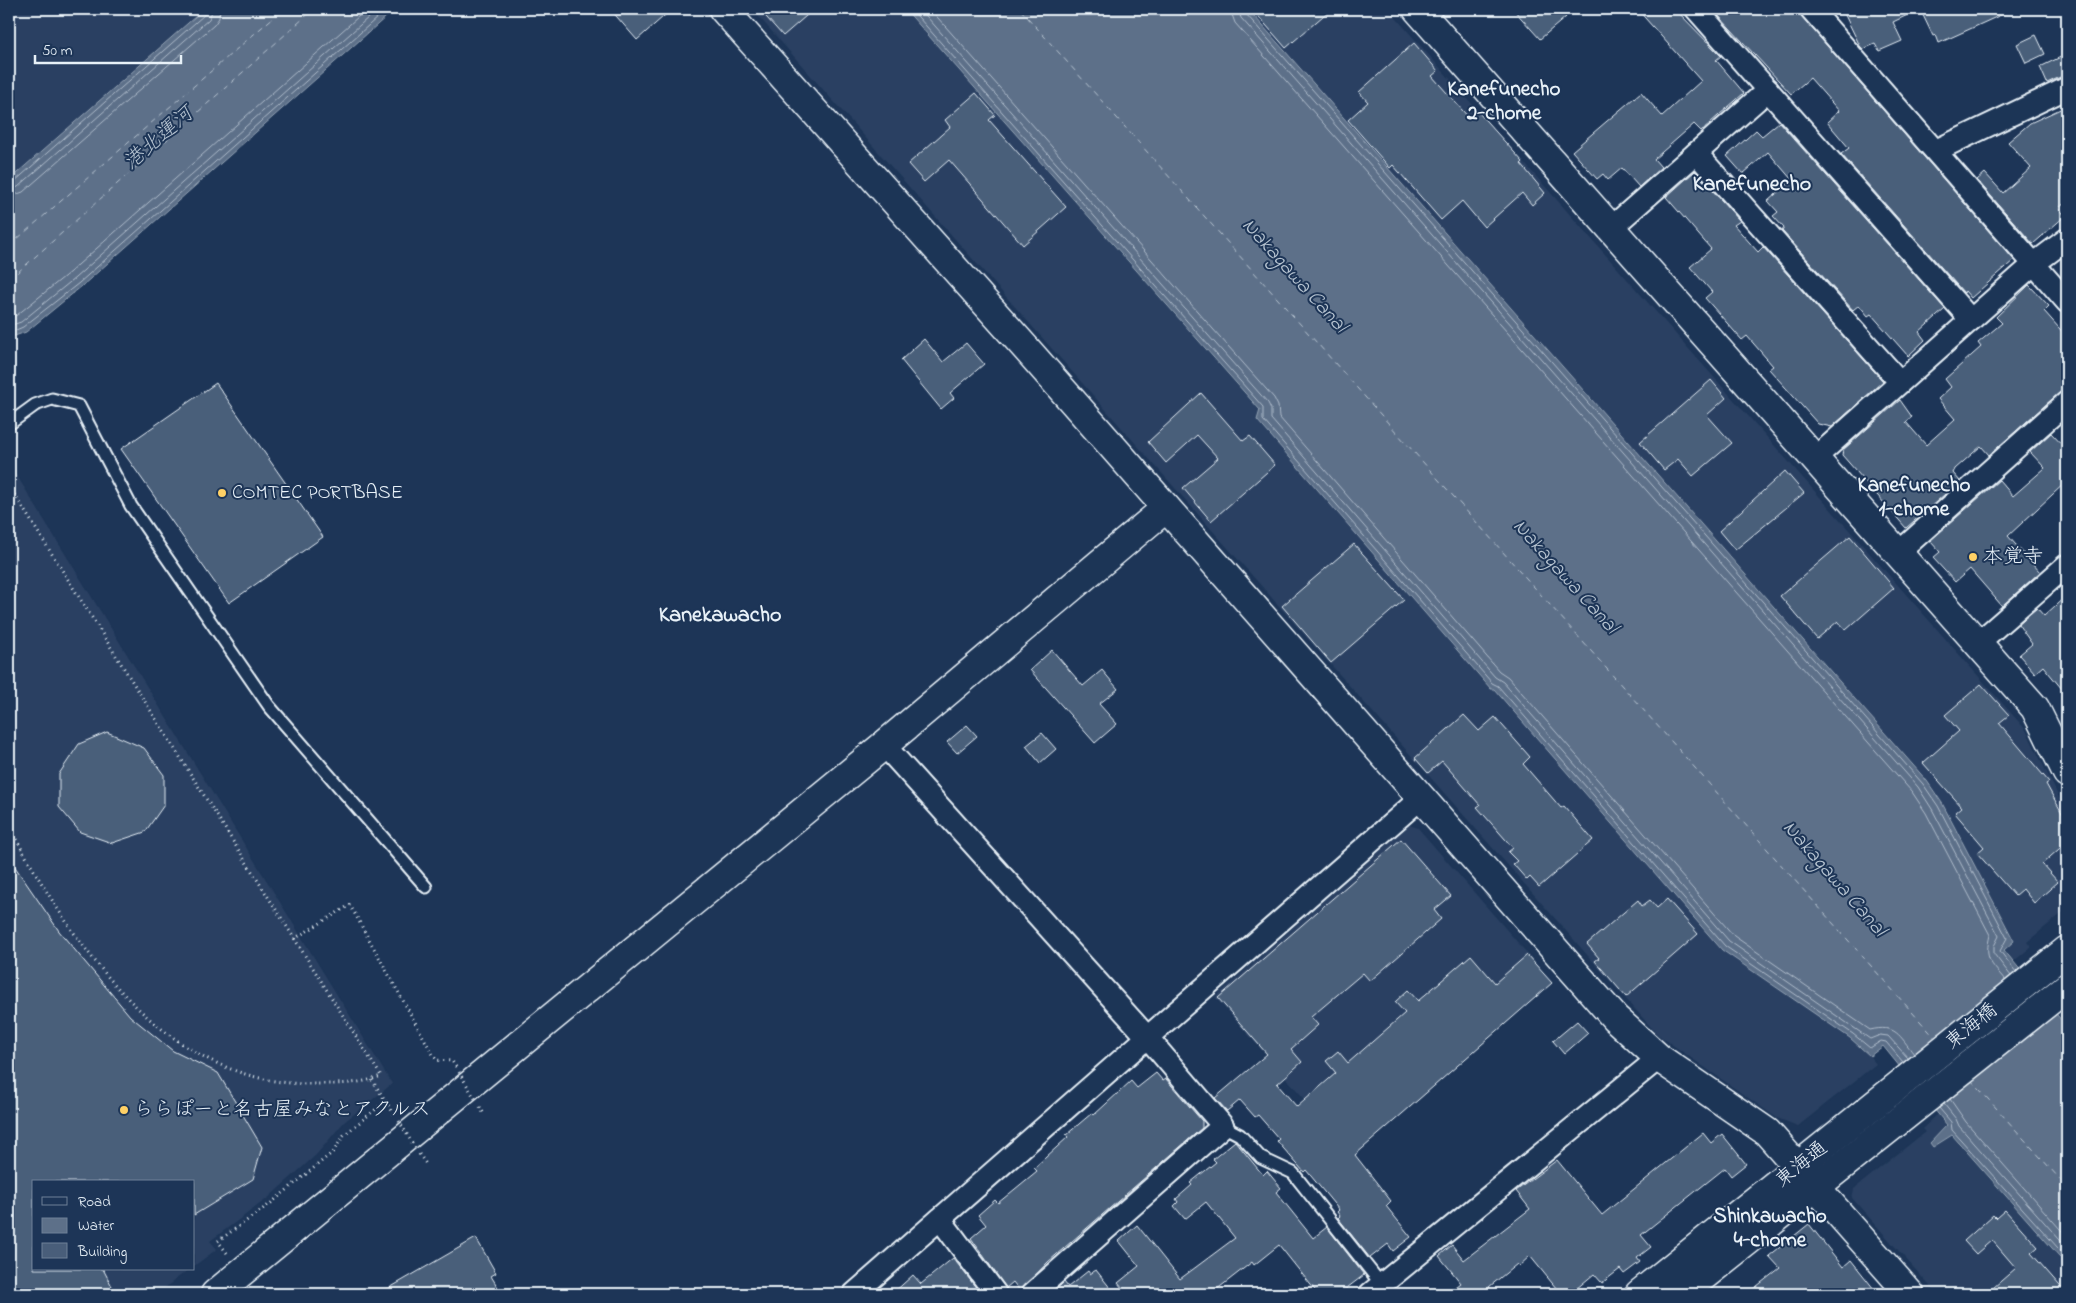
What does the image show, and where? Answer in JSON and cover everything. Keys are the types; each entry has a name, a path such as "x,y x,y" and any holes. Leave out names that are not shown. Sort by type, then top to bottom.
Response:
{"street":[{"path":"723,9 1615,1018 1659,1058 1767,1132 1905,1292"},
{"path":"1417,9 2035,708 2065,760"},
{"path":"1696,9 1971,320"},
{"path":"1811,9 1937,150 2067,302"},
{"path":"1937,150 2067,88"},
{"path":"1611,228 1768,90"},
{"path":"1696,153 1900,382"},
{"path":"1814,459 2035,263 2067,239"},
{"path":"1898,553 2067,402"},
{"path":"215,1294 884,745 1166,508"},
{"path":"1978,644 2067,565"},
{"path":"884,745 1148,1038 1223,1126 1032,1294"},
{"path":"854,1294 1421,798"},
{"name":"東海橋","path":"1902,1101 2059,957"},
{"name":"東海橋","path":"1902,1101 2067,987"},
{"path":"1380,1291 1659,1058"},
{"path":"1681,1294 1807,1177 1902,1101"},
{"name":"東海通","path":"1639,1294 1807,1177"},
{"path":"940,1220 996,1294"}],"lane":[{"path":"9,424 35,406 52,399 79,406 131,506 269,706 426,887"},
{"path":"1223,1126 1240,1135 1261,1158 1292,1173 1380,1291"}],"path":[{"path":"9,486 381,1076 372,1080 339,1084 294,1084 243,1075 208,1060 155,1025 116,986 65,920 9,826"},
{"path":"294,939 350,904 436,1060 452,1061 477,1102"},
{"path":"372,1080 426,1164"},
{"path":"227,1252 218,1241 270,1204 333,1152 344,1135 386,1101"}],"shaded area":[{"path":"9,9 204,9 9,180"},
{"path":"752,9 905,9 1260,411 1257,420 1491,689 1494,689 1722,950 1850,1038 1864,1049 1876,1064 1798,1126 1777,1118 1657,1034"},
{"path":"1248,9 1388,9 2026,730 2067,814 2067,909 2027,942 2031,947 2014,961 2004,949 2014,941 1942,803 1927,781"},
{"path":"9,463 392,1084 344,1122 316,1155 268,1198 210,1241 217,1249 195,1265 195,1180 32,1180 32,1270 188,1270 157,1294 9,1294"},
{"path":"1409,825 1418,828 1553,983 1355,1156 1215,997"},
{"path":"1938,1114 1947,1126 1930,1143 1933,1147 1951,1135 2067,1265 2067,1294 1937,1294 1852,1198 1854,1189 1925,1132 1922,1129"}],"water":[{"name":"港北運河","path":"204,9 395,9 82,286 26,332 9,338 9,180"},
{"name":"Nakagawa Canal","path":"905,9 1248,9 1927,781 1942,803 2014,941 2004,950 2067,1027 2067,1265 1952,1135 1933,1147 1930,1143 1947,1125 1883,1046 1870,1056 1850,1038 1722,950 1494,689 1491,689 1257,420 1260,410"}],"building":[{"path":"610,9 672,9 637,40"},
{"path":"759,9 814,9 783,36"},
{"path":"1252,9 1331,9 1286,48"},
{"path":"1513,9 1558,9 1566,17 1540,39"},
{"path":"1637,9 1675,9 1721,56 1716,60 1744,93 1701,131 1694,124 1654,159 1661,167 1639,187 1622,168 1608,180 1603,174 1597,179 1572,151 1641,92 1662,116 1701,81"},
{"path":"1723,9 1799,9 1802,17 2014,260 1971,298 1965,291 1964,293 1841,154 1849,148 1827,122 1839,111 1810,78 1791,94 1717,14"},
{"path":"1842,9 1920,9 1893,22 1902,41 1879,51 1875,44 1863,49 1860,46"},
{"path":"1920,9 2014,9 1939,43 1936,35 1933,36"},
{"path":"2036,35 2045,54 2026,63 2017,44"},
{"path":"1414,43 1438,71 1432,76 1470,119 1478,112 1523,162 1521,164 1545,193 1532,205 1522,193 1484,227 1462,201 1441,220 1393,165 1390,168 1348,120 1368,102 1359,92"},
{"path":"2067,54 2067,74 2047,83 2040,67"},
{"path":"976,93 995,115 989,120 1066,207 1023,245 949,160 924,182 908,164 950,127 945,120"},
{"path":"2067,106 2067,201 2059,208 2065,216 2033,244 1977,180 1985,173 2003,193 2031,168 2008,142 2030,123"},
{"path":"1779,122 1945,309 1919,332 1925,340 1908,356 1871,314 1868,316 1859,305 1853,310 1782,231 1784,228 1773,216 1778,212 1768,201 1792,180 1768,152 1743,174 1727,156 1756,130 1762,136"},
{"path":"1695,171 1740,221 1734,225 1758,252 1763,247 1883,381 1832,427 1818,424 1769,369 1773,366 1747,336 1742,340 1705,298 1712,292 1690,267 1711,249 1666,197"},
{"path":"2029,285 2049,306 2044,311 2067,337 2067,390 2059,393 1989,455 1981,446 1955,469 1953,473 1960,481 1906,528 1842,455 1843,450 1900,400 1912,417 1906,422 1926,445 1955,419 1938,399 1951,387 1945,379 1981,347 1978,343 2002,323 1996,317"},
{"path":"924,339 943,362 966,343 984,364 950,393 954,398 941,409 901,360"},
{"path":"1711,380 1726,398 1707,415 1732,443 1693,476 1678,459 1664,470 1640,442"},
{"name":"COMTEC PORTBASE","path":"216,383 323,537 229,603 121,449"},
{"path":"1201,393 1243,441 1250,436 1275,465 1211,521 1183,488 1218,458 1197,435 1166,463 1148,442"},
{"path":"2051,433 2067,450 2067,481 2008,536 2040,572 2002,606 1970,569 1955,582 1933,558 1940,552 1930,541 1999,480 2013,496 2045,468 2030,452"},
{"path":"1785,471 1804,493 1735,550 1719,531"},
{"path":"1850,536 1894,588 1846,630 1838,621 1817,639 1780,596"},
{"path":"1354,544 1404,600 1331,663 1282,606"},
{"path":"2067,595 2067,695 2043,666 2035,673 2019,655 2032,644 2018,624 2037,608 2044,616"},
{"path":"1052,650 1083,686 1102,670 1118,689 1099,704 1117,724 1095,743 1030,670"},
{"path":"1981,684 2009,715 1999,723 2049,782 2046,784 2067,822 2067,842 2042,864 2058,882 2034,903 2023,889 2015,896 1977,853 1984,847 1955,813 1962,807 1923,763 1959,731 1945,715"},
{"path":"1464,715 1479,731 1495,717 1530,757 1523,764 1561,808 1564,806 1593,840 1539,887 1530,877 1527,880 1513,864 1517,861 1508,852 1513,848 1477,807 1480,805 1442,761 1428,773 1415,758"},
{"path":"967,725 977,736 957,753 947,742"},
{"path":"107,732 144,748 164,775 164,805 145,832 112,843 80,832 59,807 59,774 79,744"},
{"path":"1042,733 1056,749 1040,763 1026,746"},
{"path":"1401,839 1451,896 1434,910 1441,919 1370,981 1363,973 1311,1017 1318,1025 1291,1049 1302,1062 1277,1084 1297,1107 1336,1073 1326,1061 1338,1051 1348,1063 1405,1013 1395,1002 1408,990 1418,1001 1471,955 1495,983 1527,955 1552,983 1355,1155 1391,1201 1386,1206 1411,1237 1393,1251 1388,1244 1370,1258 1338,1218 1340,1216 1337,1212 1339,1210 1306,1170 1304,1172 1277,1141 1279,1139 1258,1115 1255,1117 1240,1100 1227,1111 1215,1098 1267,1054 1218,998"},
{"name":"ららぽーと名古屋みなとアクルス","path":"9,858 59,931 130,1016 173,1051 218,1073 262,1147 253,1179 195,1214 195,1180 32,1180 32,1270 104,1270 116,1294 9,1294"},
{"path":"1667,899 1698,934 1626,997 1595,961 1599,958 1587,944 1638,900 1642,906 1650,900 1657,908"},
{"path":"1577,1021 1588,1033 1564,1054 1553,1041"},
{"path":"1156,1073 1163,1081 1166,1079 1202,1121 1202,1128 1048,1262 1020,1291 1013,1282 1006,1288 971,1238 986,1225 978,1215 995,1200 998,1203 1037,1171 1034,1168 1068,1137 1066,1135 1092,1113 1094,1115 1131,1081 1137,1088"},
{"path":"1703,1133 1711,1143 1722,1134 1746,1164 1731,1176 1725,1168 1641,1235 1651,1247 1637,1258 1640,1262 1624,1274 1620,1269 1602,1283 1594,1274 1570,1294 1561,1294 1530,1256 1489,1287 1495,1294 1447,1294 1461,1283 1439,1256 1452,1245 1464,1260 1530,1209 1516,1191 1557,1160 1602,1215"},
{"path":"1235,1141 1263,1175 1267,1171 1281,1188 1276,1192 1313,1238 1327,1227 1364,1275 1339,1294 1318,1294 1279,1245 1254,1265 1252,1262 1211,1294 1127,1294 1118,1283 1139,1266 1119,1241 1137,1225 1180,1279 1235,1238 1206,1202 1185,1219 1174,1206 1178,1202 1176,1199 1192,1185 1190,1183 1216,1162 1213,1159"},
{"path":"2005,1210 2038,1247 2031,1253 2067,1294 1986,1294 2016,1268 1992,1240 1976,1254 1964,1241 1993,1215 1996,1218"},
{"path":"1809,1224 1843,1267 1851,1260 1878,1294 1747,1294 1780,1268 1769,1256"},
{"path":"476,1238 496,1273 491,1276 502,1294 379,1294"},
{"path":"953,1258 981,1294 892,1294 913,1275 921,1284"},
{"path":"1096,1270 1115,1294 1051,1294 1064,1282 1068,1287 1088,1271 1090,1274"}],"ferry route":[{"path":"9,246 283,9"},
{"path":"9,280 314,9"},
{"path":"1020,9 1936,1039"},
{"path":"1971,1080 2067,1187"}],"place":[{"name":"COMTEC PORTBASE","path":"222,493"},
{"name":"本覚寺","path":"1973,557"},
{"name":"ららぽーと名古屋みなとアクルス","path":"124,1110"}],"district":[{"name":"Kanefunecho 2-chome","path":"1504,102"},
{"name":"Kanefunecho","path":"1752,185"},
{"name":"Kanefunecho 1-chome","path":"1914,498"},
{"name":"Kanekawacho","path":"720,616"},
{"name":"Shinkawacho 4-chome","path":"1770,1229"}]}
